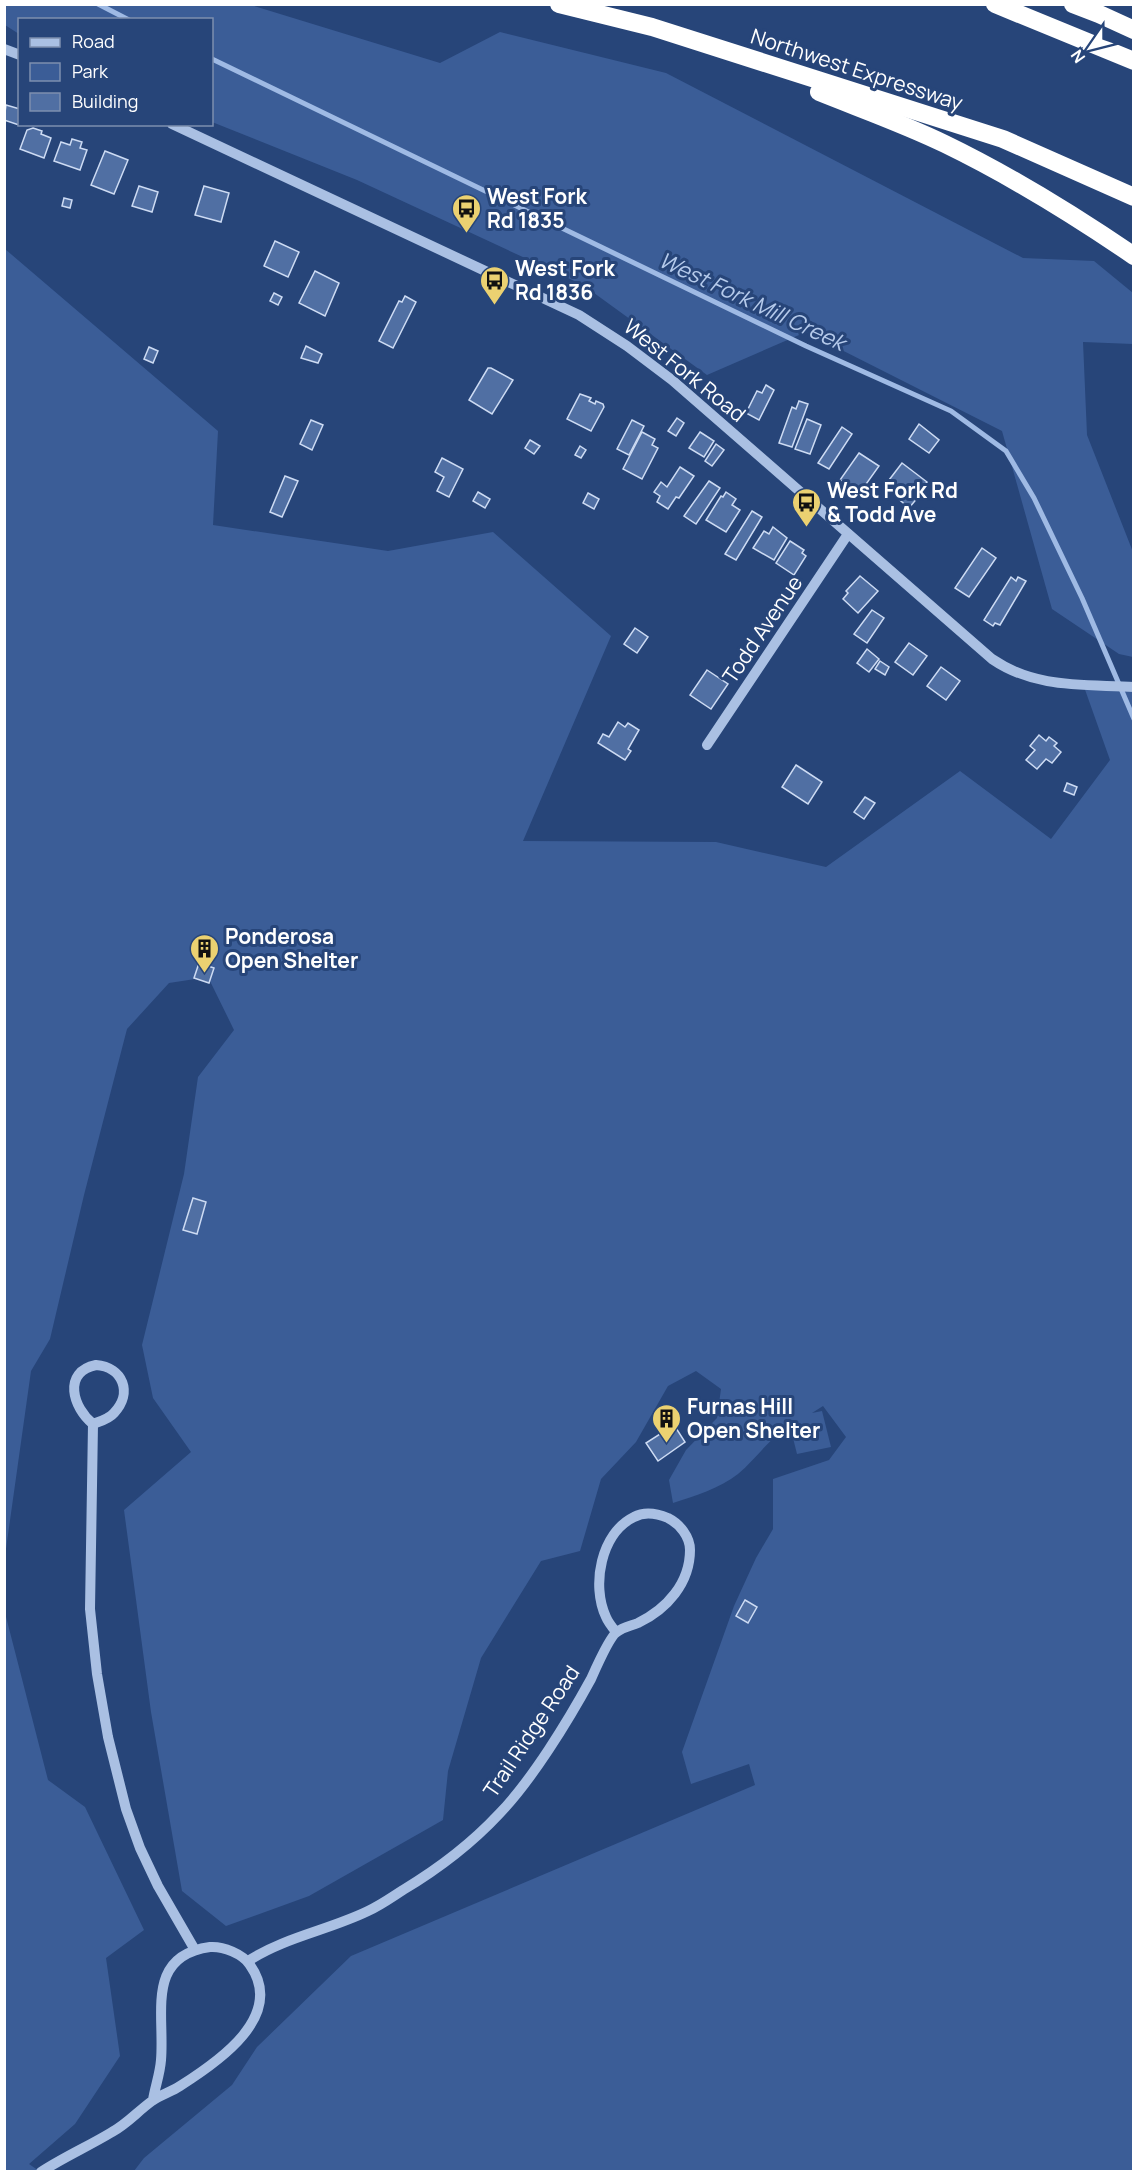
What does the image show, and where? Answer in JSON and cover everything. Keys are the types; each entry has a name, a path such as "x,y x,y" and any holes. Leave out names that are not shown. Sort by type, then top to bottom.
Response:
{"highway":[{"name":"Northwest Expressway","path":"559,4 652,27 1003,139 1134,197"},
{"path":"995,4 1134,61"},
{"path":"1073,4 1134,30"},
{"path":"652,27 886,118 945,144 1081,220 1134,256"}],"street":[{"name":"West Fork Road","path":"176,126 579,315 627,346 672,380 1006,669 1045,682 1134,687"},
{"name":"Todd Avenue","path":"707,745 848,534"},
{"path":"93,1424 107,1419 123,1400 124,1390 119,1376 114,1370 102,1366 84,1369 73,1389 79,1409 93,1424 90,1609 97,1674 108,1737 126,1809 140,1848 158,1886 195,1950"},
{"path":"641,1513 656,1514 672,1520 684,1531 690,1544 687,1573 666,1604 651,1616 616,1632 606,1618 603,1609 599,1577 612,1535 628,1520 641,1513"},
{"name":"Trail Ridge Road","path":"248,1961 264,1950 296,1936 337,1924 370,1910 424,1877 470,1842 500,1813 521,1788 584,1691 616,1632"},
{"path":"41,2172 68,2154 114,2131 153,2100 205,2070 239,2039 260,2008 261,1992 257,1975 248,1961 232,1952 215,1947 195,1950 180,1958 169,1971 161,1989 161,2062 153,2100"}],"green space":[{"path":"4,5 251,5 440,63 500,32 666,73 1023,258 1094,261 1133,293 1133,344 1083,342 1087,435 1133,552 1133,657 1119,654 1052,609 1002,431 806,332 707,375 583,285 357,180 213,122 213,18 18,18 18,33 5,25"},
{"path":"5,249 218,431 213,525 388,551 493,532 611,636 523,841 716,842 826,867 960,771 1051,839 1110,760 1083,684 1133,687 1133,2171 134,2171 144,2158 232,2085 257,2047 351,1956 755,1785 749,1764 691,1784 682,1752 734,1606 756,1558 773,1529 773,1479 829,1460 846,1437 823,1406 812,1413 822,1411 831,1447 797,1454 790,1426 776,1436 731,1479 707,1491 673,1503 669,1480 686,1450 717,1418 721,1389 696,1371 668,1386 636,1442 601,1479 580,1551 541,1561 481,1658 448,1771 443,1820 309,1896 226,1926 182,1891 151,1712 124,1510 191,1452 153,1398 142,1345 184,1174 198,1077 234,1030 208,977 169,983 127,1029 50,1339 31,1371 5,1556"},
{"path":"4,1609 48,1780 85,1807 144,1930 106,1958 120,2056 75,2124 29,2164 39,2171 5,2171"}],"building":[{"path":"6,105 18,108 18,125 4,120"},
{"path":"33,128 51,138 44,158 20,149 27,130"},
{"path":"72,139 82,142 80,148 87,150 80,170 54,161 61,142 70,145"},
{"path":"105,151 128,160 114,194 91,185"},
{"path":"139,186 158,192 152,212 132,206"},
{"path":"204,186 229,193 221,222 195,215"},
{"path":"64,198 72,200 70,208 62,206"},
{"path":"275,241 299,252 288,277 264,266"},
{"path":"315,271 339,283 325,316 299,303"},
{"path":"274,293 282,297 278,305 270,301"},
{"path":"405,296 416,302 393,348 379,341 399,301 402,302"},
{"path":"306,346 322,354 318,363 301,358"},
{"path":"149,347 158,351 153,363 144,359"},
{"path":"488,368 513,380 492,414 469,400"},
{"path":"766,385 774,390 759,420 746,413 757,391 762,393"},
{"path":"580,394 591,398 589,401 595,404 596,401 603,404 604,407 591,431 567,419"},
{"path":"799,401 808,404 792,447 779,443 792,407 796,409"},
{"path":"677,418 684,423 676,436 668,431"},
{"path":"807,419 821,425 810,454 795,449"},
{"path":"311,420 323,425 312,450 300,444"},
{"path":"632,420 644,426 629,455 617,449"},
{"path":"919,424 939,440 929,453 909,439"},
{"path":"842,427 852,434 829,469 818,463"},
{"path":"642,432 655,439 652,445 658,448 642,479 623,469"},
{"path":"700,432 714,441 704,457 689,448"},
{"path":"530,440 540,446 534,454 525,448"},
{"path":"716,444 724,450 712,466 705,461"},
{"path":"580,446 586,450 581,458 575,455"},
{"path":"859,453 879,466 859,494 840,480"},
{"path":"442,458 463,469 449,497 437,491 444,477 435,472"},
{"path":"902,463 927,482 922,488 924,490 909,508 894,495 897,493 886,484"},
{"path":"680,467 694,476 679,498 676,497 668,509 657,502 660,496 654,492 661,482 667,487"},
{"path":"285,476 298,481 282,517 270,512"},
{"path":"709,481 720,488 696,524 684,516"},
{"path":"478,492 490,499 485,508 473,501"},
{"path":"726,492 736,499 732,505 740,510 726,532 706,520"},
{"path":"588,493 599,499 594,509 583,503"},
{"path":"752,511 762,517 736,560 725,554"},
{"path":"773,527 787,538 774,560 753,548 764,531 769,534"},
{"path":"790,541 804,550 802,553 806,556 794,575 776,563"},
{"path":"982,548 996,558 969,597 955,588"},
{"path":"860,576 878,591 858,613 843,599 848,593 846,591"},
{"path":"1011,577 1016,581 1018,577 1026,581 1000,625 995,623 993,626 984,620"},
{"path":"872,610 884,618 867,643 854,634"},
{"path":"635,628 648,637 637,653 624,644"},
{"path":"909,643 927,656 913,675 895,662"},
{"path":"867,649 879,659 869,672 857,663"},
{"path":"880,661 889,667 885,675 875,669"},
{"path":"941,667 960,681 946,700 927,686"},
{"path":"707,670 728,684 711,709 690,695"},
{"path":"618,722 625,727 628,723 639,730 628,749 631,751 625,760 598,743 603,734 609,737"},
{"path":"1039,735 1046,741 1049,737 1057,743 1054,746 1061,752 1052,763 1046,759 1037,769 1026,760 1035,750 1030,746"},
{"path":"796,765 822,782 808,804 782,787"},
{"path":"1067,783 1077,787 1074,795 1064,791"},
{"path":"865,797 875,803 864,819 854,812"},
{"name":"Ponderosa Open Shelter","path":"199,963 214,968 209,983 194,978"},
{"path":"193,1198 206,1202 197,1234 183,1230"},
{"name":"Furnas Hill Open Shelter","path":"674,1425 685,1442 658,1461 646,1443"},
{"path":"745,1600 757,1607 748,1623 736,1616"}],"waterway":[{"name":"West Fork Mill Creek","path":"98,4 125,18"},
{"name":"West Fork Mill Creek","path":"213,59 806,346 951,411 1006,451 1034,498 1082,598 1134,719"}],"place":[{"name":"West Fork Rd 1835","path":"466,234"},
{"name":"West Fork Rd 1836","path":"494,306"},
{"name":"West Fork Rd & Todd Ave","path":"806,528"},
{"name":"Ponderosa Open Shelter","path":"204,974"},
{"name":"Furnas Hill Open Shelter","path":"666,1444"}]}
